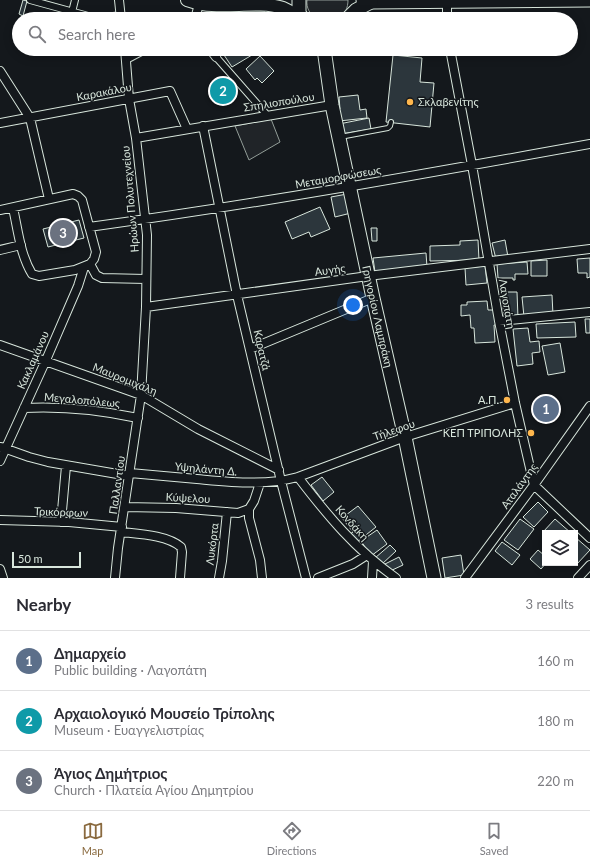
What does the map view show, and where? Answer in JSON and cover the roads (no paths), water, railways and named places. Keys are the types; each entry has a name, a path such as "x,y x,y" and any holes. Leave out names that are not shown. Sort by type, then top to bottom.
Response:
{"main road":[{"path":"265,5 284,0"},
{"path":"298,0 299,12"},
{"path":"350,12 352,0"},
{"path":"354,12 367,1 590,0"},
{"path":"195,1 212,5 265,5 290,12"},
{"name":"Γρηγορίου Λαμπράκη","path":"326,56 332,105 368,276 405,437 434,578"}],"street":[{"path":"30,0 72,12 75,0"},
{"path":"119,0 120,12"},
{"path":"195,1 195,12"},
{"path":"447,1 447,12"},
{"name":"Ηρώων Πολυτεχνείου","path":"126,56 129,99 136,138 147,235 146,308 141,395"},
{"path":"126,59 132,56"},
{"name":"Λαγοπάτη","path":"451,56 499,321 515,403 534,485"},
{"path":"216,57 267,115"},
{"path":"0,71 30,118 49,199"},
{"name":"Καρακάλου","path":"0,123 170,91 187,129"},
{"name":"Σπηλιοπούλου","path":"136,138 332,105"},
{"name":"Καρατζά","path":"203,126 237,295 278,470 306,578"},
{"name":"Μεταμορφώσεως","path":"89,227 220,208 590,144"},
{"path":"0,210 73,194 78,196 82,200 96,252 94,259 87,266 75,270 39,276 32,274 28,267 13,208"},
{"path":"0,250 22,245"},
{"name":"Αυγής","path":"146,308 368,276 590,250"},
{"path":"87,266 96,275 102,278 146,279"},
{"name":"Κακλαμάνου","path":"0,461 2,448 24,408 87,266"},
{"path":"250,349 373,298"},
{"path":"499,321 590,312"},
{"name":"Μαυρομιχάλη","path":"0,345 46,360 141,395 198,429 278,470"},
{"name":"Παλλαντίου","path":"115,578 141,395"},
{"name":"Τήλεφου","path":"281,481 298,477 405,437 515,403"},
{"name":"Αταλάντης","path":"465,578 590,406"},
{"name":"Μεγαλοπόλεως","path":"24,408 38,407 90,410 138,418"},
{"name":"Υψηλάντη Δ.","path":"2,448 29,457 66,466 129,474 228,482 260,483 281,481"},
{"path":"61,522 66,466"},
{"name":"Κονδάκη","path":"298,477 349,540 396,578"},
{"path":"260,483 254,501 249,509 252,530 260,560 262,578"},
{"path":"534,485 589,534"},
{"name":"Κύψελου","path":"125,507 238,513 249,509"},
{"name":"Λυκόρτα","path":"219,578 228,512"},
{"name":"Τρικόρφων","path":"0,520 61,522 122,529 164,539 178,544 181,547 180,578"},
{"path":"318,578 370,558 372,578"},
{"path":"578,578 590,565"},
{"path":"0,568 3,578"}],"lane":[{"path":"339,138 388,128 391,122"}],"place":[{"name":"Αρχαιολογικό Μουσείο Τρίπολης","path":"223,91"},
{"name":"Σκλαβενίτης","path":"410,102"},
{"name":"Άγιος Δημήτριος","path":"63,233"},
{"name":"Α.Π.","path":"507,400"},
{"name":"Δημαρχείο","path":"546,409"},
{"name":"ΚΕΠ ΤΡΙΠΟΛΗΣ","path":"531,433"}]}
